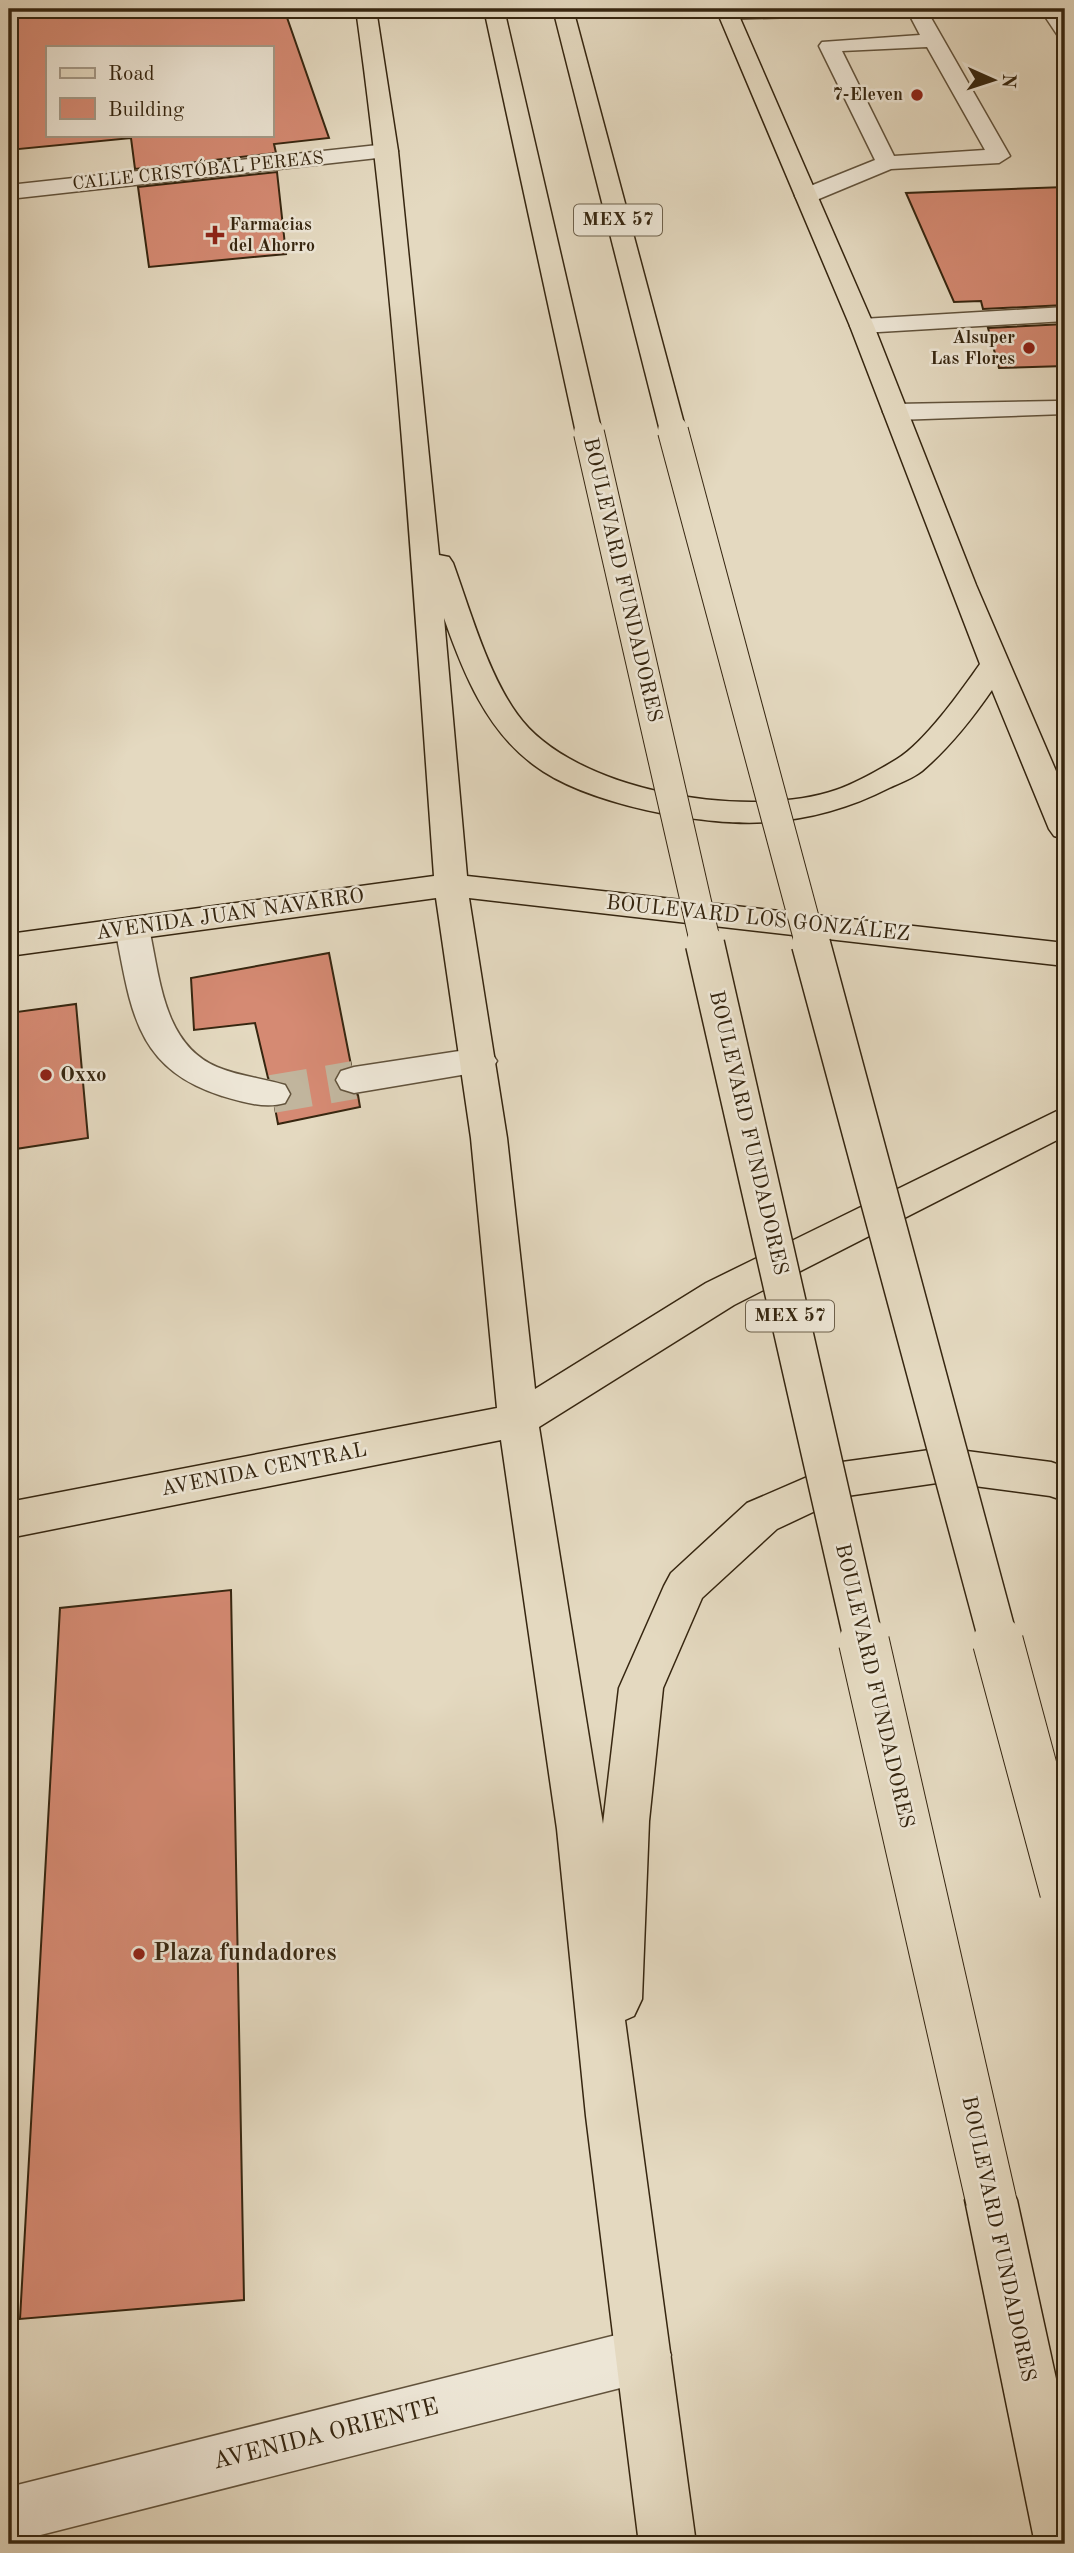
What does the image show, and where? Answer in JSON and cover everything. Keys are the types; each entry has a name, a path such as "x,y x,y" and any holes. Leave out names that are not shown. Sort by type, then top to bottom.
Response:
{"main road":[{"path":"366,9 387,151 422,519 451,885 479,1062 518,1420 580,1829 611,2116 668,2544"},
{"name":"BOULEVARD FUNDADORES","path":"495,9 991,2200 1064,2544"},
{"name":"MEX 57","path":"563,9 673,431 1065,1891"},
{"path":"727,12 862,326 962,585 1065,829"},
{"path":"422,519 471,652 504,719 545,759 606,790 677,806 767,812 843,799 910,765 961,712 996,663"},
{"name":"AVENIDA JUAN NAVARRO","path":"9,945 451,885"},
{"name":"BOULEVARD LOS GONZÁLEZ","path":"451,885 1065,954"},
{"path":"518,1420 720,1294 1065,1120"},
{"name":"AVENIDA CENTRAL","path":"9,1520 518,1420"},
{"path":"611,2116 626,1821 641,1688 686,1586 762,1516 842,1479 944,1465 1051,1479 1065,1484"}],"street":[{"path":"727,12 904,9"},
{"path":"806,197 887,163 999,156 916,9"},
{"path":"1050,9 1065,32"},
{"path":"768,13 829,46 935,40"},
{"path":"829,46 887,163"},
{"name":"CALLE CRISTÓBAL PEREAS","path":"9,192 387,151"},
{"path":"862,326 1065,314"},
{"path":"896,412 1056,408"},
{"path":"132,928 154,1025 175,1060 205,1077 237,1089 272,1094"},
{"path":"354,1080 479,1062"},
{"name":"AVENIDA ORIENTE","path":"9,2515 644,2355"}],"building":[{"path":"93,9 284,9 329,138 274,144 276,153 135,169 131,138 9,150 9,16"},
{"name":"Farmacias del Ahorro","path":"277,172 286,254 149,267 138,187"},
{"path":"1065,187 1065,305 983,309 981,301 954,302 906,193"},
{"name":"Alsuper Las Flores","path":"1065,324 1065,366 999,368 988,328"},
{"path":"329,953 351,1065 339,1070 334,1081 340,1092 358,1095 360,1107 278,1124 275,1108 287,1104 292,1093 286,1082 268,1078 255,1023 194,1030 191,978"},
{"name":"Oxxo","path":"76,1004 88,1138 9,1150 9,1013"},
{"name":"Plaza fundadores","path":"231,1590 244,2300 20,2319 60,1608"}],"tunnel":[{"path":"272,1094 354,1080"}],"place":[{"name":"7-Eleven","path":"917,95"},
{"name":"Farmacias del Ahorro","path":"215,235"},
{"name":"Alsuper Las Flores","path":"1029,348"},
{"name":"Oxxo","path":"46,1075"},
{"name":"Plaza fundadores","path":"139,1954"}]}
